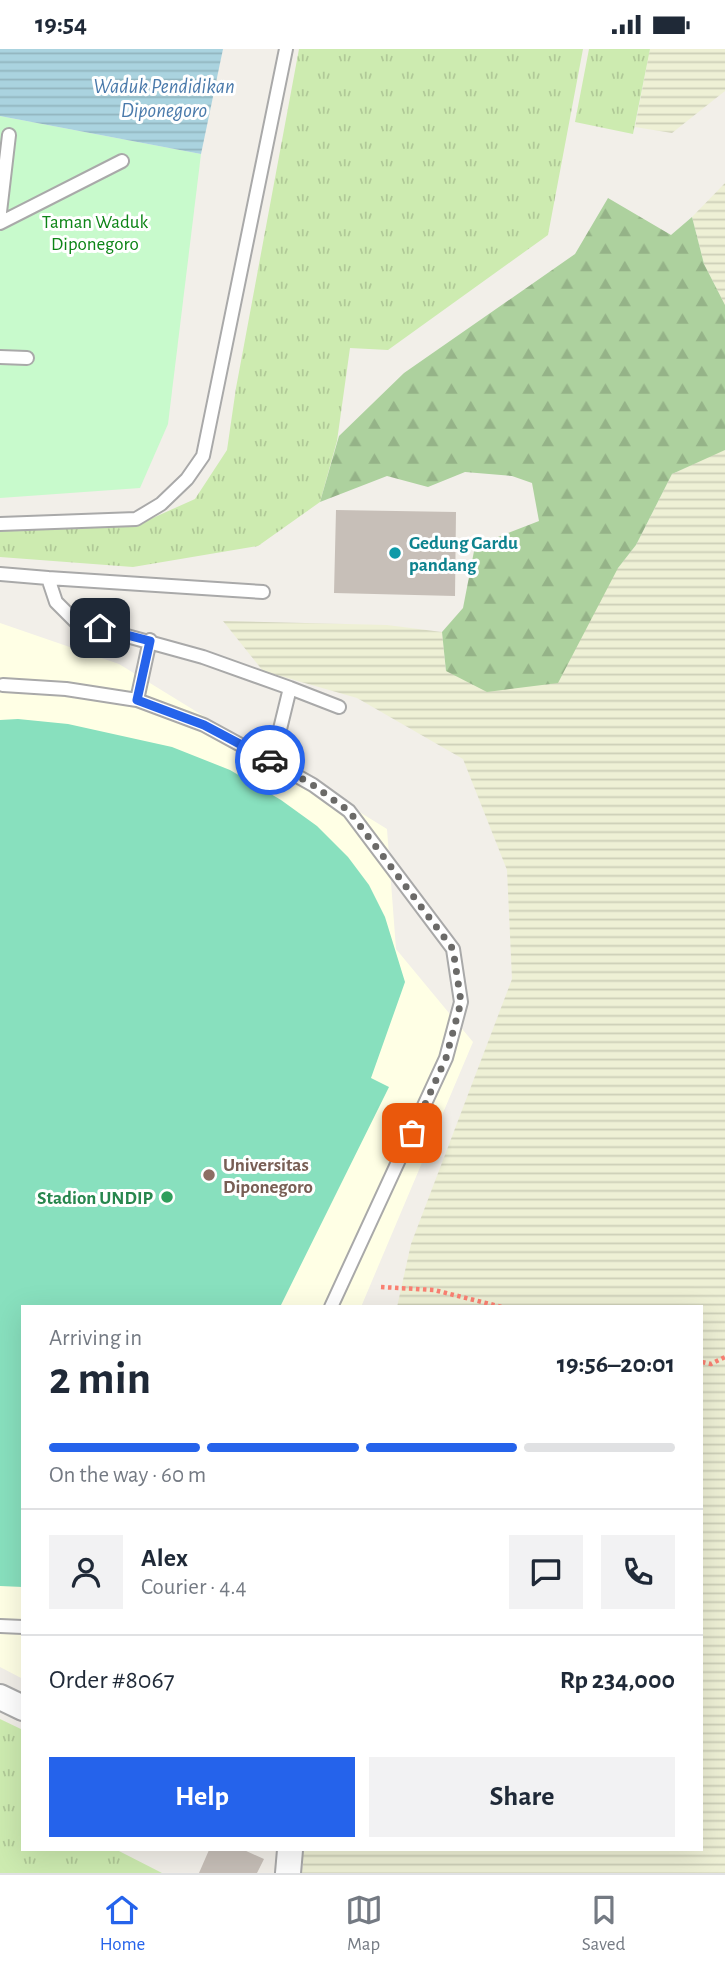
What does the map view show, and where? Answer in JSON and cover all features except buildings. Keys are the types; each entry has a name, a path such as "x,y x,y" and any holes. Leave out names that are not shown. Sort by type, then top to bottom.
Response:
{"street":[{"path":"0,1697 21,1706"},
{"path":"288,1873 290,1851"}],"lane":[{"path":"0,524 136,519 170,496 187,479 203,456 285,49"},
{"path":"0,212 9,135"},
{"path":"0,223 122,160"},
{"path":"0,357 27,358"},
{"path":"0,574 263,592"},
{"path":"48,578 56,602 76,622 203,657 338,708"},
{"path":"137,700 150,641"},
{"path":"3,685 66,689 137,700 204,725 313,785 349,811 453,949 461,1002 446,1058 332,1305"},
{"path":"272,762 290,688"},
{"path":"0,1626 21,1627"}],"path":[{"path":"381,1287 434,1290 494,1305"},
{"path":"703,1362 711,1364 725,1357"}],"shaded area":[{"path":"650,49 725,49 725,91 672,133 635,127"},
{"path":"725,183 725,305 704,264 692,217"},
{"path":"725,449 725,1873 301,1873 302,1851 703,1851 703,1305 397,1305 411,1244 512,979 507,870 463,759 357,698 263,671 223,621 387,625 442,632 446,671 618,568 636,545 672,474"},
{"name":"Stadion UNDIP","path":"0,623 119,664 387,829 396,949 473,1042 362,1305 21,1305 21,1678 0,1667"}],"green space":[{"path":"299,49 583,49 548,235 388,350 350,348 337,441 320,502 258,546 133,567 0,557 0,528 146,521 195,499 227,450"},
{"path":"589,49 650,49 633,134 575,122"},
{"name":"Taman Waduk Diponegoro","path":"0,116 201,154 168,424 140,488 0,498"},
{"path":"608,198 671,235 692,217 704,264 725,305 725,450 672,474 636,545 618,568 558,683 487,692 446,671 442,632 463,608 475,546 539,521 532,483 512,476 465,472 428,487 387,476 320,502 339,436 404,373 575,254"},
{"name":"Stadion UNDIP","path":"0,720 68,724 172,747 230,770 281,800 317,826 348,857 369,885 385,917 405,982 371,1078 389,1087 281,1305 21,1305 21,1587 0,1586"},
{"path":"0,1719 21,1729 21,1851 119,1851 162,1873 0,1873"}],"water":[{"name":"Waduk Pendidikan Diponegoro","path":"0,49 223,49 201,154 0,116"}],"way so far":[{"path":"270,760 313,785 349,811 453,949 461,1002 446,1058 412,1133"}],"place":[{"name":"Gedung Gardu pandang","path":"395,553"},
{"name":"Universitas Diponegoro","path":"209,1175"},
{"name":"Stadion UNDIP","path":"167,1197"}],"route":[{"path":"100,628 150,641 137,700 204,725 270,760"}]}
